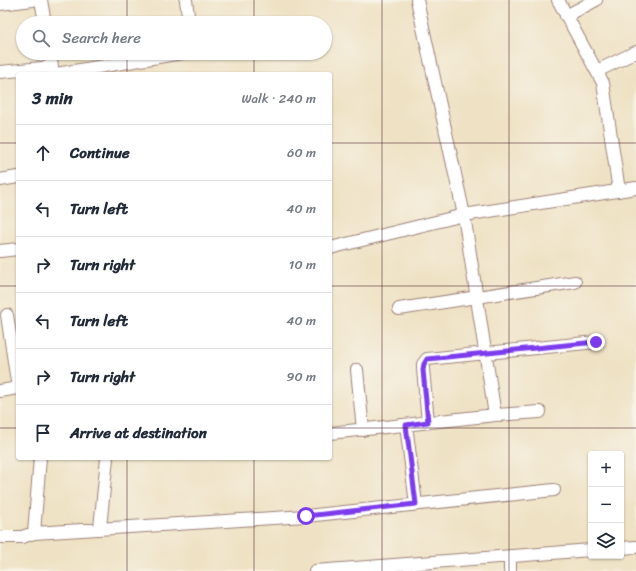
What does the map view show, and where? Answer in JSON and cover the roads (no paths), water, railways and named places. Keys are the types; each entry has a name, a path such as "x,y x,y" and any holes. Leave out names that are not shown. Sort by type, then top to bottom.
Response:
{"street":[{"path":"0,4 33,0"},
{"path":"41,0 44,16"},
{"path":"186,0 188,16"},
{"path":"417,0 464,215 495,415"},
{"path":"558,0 603,83 619,191"},
{"path":"566,16 596,0"},
{"path":"597,71 636,52"},
{"path":"51,60 54,72"},
{"path":"0,72 54,72 135,60"},
{"path":"0,180 16,177"},
{"path":"332,248 464,215 636,188"},
{"path":"0,251 16,249"},
{"path":"399,309 575,282"},
{"path":"8,314 16,373"},
{"path":"428,422 424,364 427,359 596,342"},
{"path":"357,370 363,430"},
{"path":"0,391 16,388"},
{"path":"332,433 495,415 540,412"},
{"path":"406,425 416,504"},
{"path":"34,532 40,460"},
{"path":"100,528 107,460"},
{"path":"0,538 22,537 34,532 306,516 554,490"},
{"path":"624,548 636,547"},
{"path":"315,571 401,568 510,556 588,550"},
{"path":"510,556 510,571"}]}
